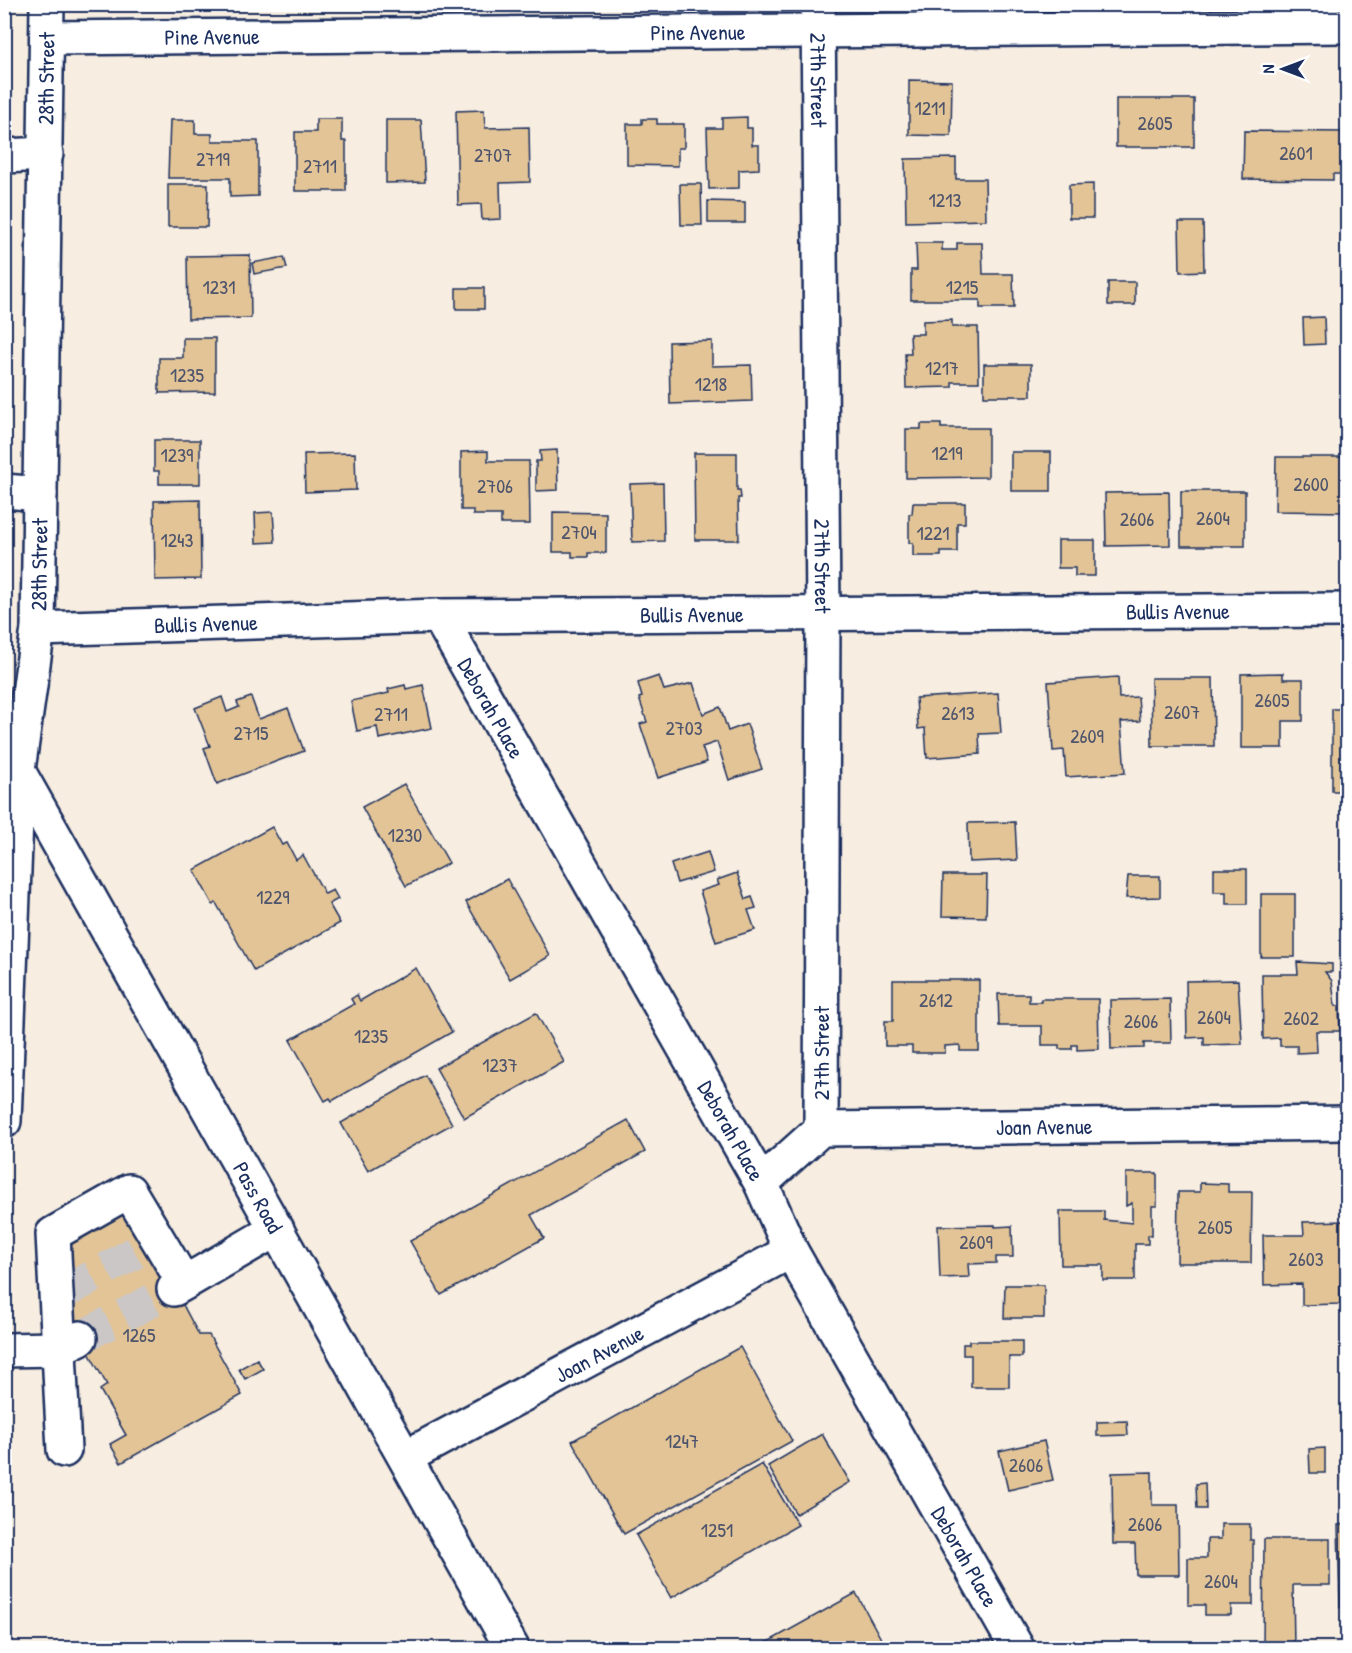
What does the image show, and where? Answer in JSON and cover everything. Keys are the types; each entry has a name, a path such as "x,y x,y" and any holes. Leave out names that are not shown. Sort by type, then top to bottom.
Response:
{"street":[{"name":"28th Street","path":"4,1121 11,758 38,629 47,4"},
{"name":"Pine Avenue","path":"48,38 818,18 1347,26"},
{"name":"27th Street","path":"818,18 823,613 821,1129"},
{"path":"4,156 46,154"},
{"path":"4,491 40,494"},
{"name":"Bullis Avenue","path":"38,629 439,616 1347,610"},
{"name":"Deborah Place","path":"439,616 761,1183 791,1251 1017,1648"},
{"name":"Pass Road","path":"11,758 512,1648"},
{"name":"Joan Avenue","path":"821,1129 1347,1123"},
{"path":"761,1183 821,1129"},
{"path":"64,1450 68,1344 59,1295 52,1234 129,1191 179,1286 277,1229"},
{"name":"Joan Avenue","path":"406,1457 791,1251"},
{"path":"4,1350 68,1344"}],"building":[{"path":"909,80 952,81 951,136 909,135"},
{"path":"1116,99 1194,99 1194,147 1116,147"},
{"path":"484,110 485,128 529,127 530,182 500,183 501,219 482,220 481,204 458,205 456,111"},
{"path":"747,117 747,128 752,128 752,145 759,145 759,169 739,170 739,188 709,189 707,128 722,128 722,118"},
{"path":"316,119 342,119 342,141 346,141 346,191 295,191 295,132 316,132"},
{"path":"642,119 657,119 657,124 684,124 684,148 678,148 678,166 627,165 627,124 642,124"},
{"path":"170,120 195,120 195,134 212,134 212,141 258,141 258,196 230,197 230,178 168,178"},
{"path":"386,120 421,120 425,182 386,183"},
{"path":"1244,131 1348,132 1348,174 1333,174 1333,180 1243,179"},
{"path":"956,158 956,179 985,179 986,220 906,222 905,159"},
{"path":"168,184 208,184 207,227 168,227"},
{"path":"680,184 701,184 702,225 681,225"},
{"path":"1093,184 1093,218 1069,218 1069,185"},
{"path":"708,201 745,202 745,223 708,223"},
{"path":"1179,222 1203,222 1204,271 1180,272"},
{"path":"916,243 942,243 942,250 957,250 957,243 982,243 983,274 1013,274 1014,308 980,308 980,300 911,300 911,270 917,270"},
{"path":"250,255 251,318 188,319 187,256"},
{"path":"284,257 287,268 254,274 252,263"},
{"path":"1108,282 1135,282 1135,305 1108,305"},
{"path":"456,288 484,288 484,309 456,309"},
{"path":"1324,317 1325,344 1304,345 1303,318"},
{"path":"952,320 952,327 978,327 979,382 952,382 952,387 906,388 905,354 911,354 910,334 923,334 923,321"},
{"path":"183,338 215,338 215,392 159,393 159,358 183,358"},
{"path":"712,341 712,366 751,365 752,401 670,404 669,342"},
{"path":"984,364 1031,364 1031,396 984,396"},
{"path":"921,424 941,424 941,428 988,428 988,477 906,478 906,429 921,429"},
{"path":"154,440 200,440 200,484 159,484 159,471 154,471"},
{"path":"557,450 558,490 536,491 536,461 541,461 540,451"},
{"path":"488,451 488,461 529,461 530,524 501,524 501,515 473,515 473,510 461,510 461,452"},
{"path":"1011,452 1051,452 1051,491 1011,491"},
{"path":"355,453 356,490 305,492 304,454"},
{"path":"694,453 737,453 737,490 740,490 741,498 738,498 739,540 695,540"},
{"path":"1276,457 1348,457 1348,512 1275,511"},
{"path":"663,483 664,541 632,542 630,484"},
{"path":"1181,491 1245,491 1245,546 1181,546"},
{"path":"1169,492 1170,545 1106,546 1105,493"},
{"path":"200,500 201,579 155,580 154,501"},
{"path":"913,503 965,503 965,523 957,523 957,552 941,552 941,556 913,556 913,543 909,543 909,514 912,514"},
{"path":"273,512 275,542 256,543 255,513"},
{"path":"553,512 606,513 606,553 588,553 588,557 572,557 572,552 553,552"},
{"path":"1058,540 1095,540 1095,576 1075,576 1075,568 1058,568"},
{"path":"1283,673 1283,679 1303,679 1303,721 1283,721 1283,748 1241,748 1241,674"},
{"path":"659,676 664,690 693,683 703,714 720,707 728,731 747,724 762,769 729,780 717,742 702,747 707,762 658,778 640,724 647,722 639,698 642,697 638,683"},
{"path":"1118,677 1119,698 1138,697 1140,721 1121,722 1125,773 1066,777 1064,750 1053,751 1048,682"},
{"path":"1151,678 1213,678 1214,746 1152,746"},
{"path":"405,685 406,689 423,685 432,728 379,739 377,727 357,731 351,701 389,693 388,689"},
{"path":"998,693 1001,733 979,734 980,754 927,758 925,728 918,729 916,698"},
{"path":"222,697 227,712 239,707 237,702 251,697 259,719 288,708 304,751 217,784 204,748 210,746 195,708"},
{"path":"1332,709 1348,709 1348,791 1332,791"},
{"path":"404,784 449,863 406,886 362,807"},
{"path":"1015,822 1017,860 969,862 968,823"},
{"path":"272,827 282,845 287,843 296,860 303,855 325,894 333,890 338,899 329,904 340,923 254,971 216,903 213,905 194,870"},
{"path":"708,852 714,872 677,883 671,864"},
{"path":"1214,869 1247,869 1247,904 1226,904 1226,892 1214,892"},
{"path":"737,873 746,899 752,897 756,908 748,910 755,930 716,942 700,891 719,885 717,880"},
{"path":"943,875 987,875 986,917 942,916"},
{"path":"1128,876 1160,876 1160,897 1126,898"},
{"path":"507,879 550,956 510,979 466,902"},
{"path":"1261,894 1295,894 1295,957 1261,957"},
{"path":"1297,962 1332,964 1332,972 1325,972 1332,981 1335,1006 1339,1006 1340,1031 1316,1031 1317,1052 1297,1053 1297,1046 1280,1046 1280,1038 1263,1039 1262,974 1298,974"},
{"path":"416,968 452,1032 332,1101 330,1098 325,1101 290,1040 354,1004 351,999 357,995 360,1001"},
{"path":"893,980 979,980 979,1051 960,1051 960,1045 945,1046 945,1053 912,1053 912,1046 885,1046 885,1021 893,1021"},
{"path":"1238,980 1242,1044 1204,1045 1204,1037 1187,1038 1186,981"},
{"path":"998,994 1029,994 1029,1002 1041,1002 1041,999 1098,999 1099,1049 1077,1050 1077,1045 1072,1045 1072,1049 1059,1049 1059,1045 1042,1045 1042,1026 999,1026"},
{"path":"1170,999 1171,1043 1144,1043 1144,1048 1111,1049 1110,1000"},
{"path":"536,1013 564,1062 464,1118 436,1068"},
{"path":"425,1075 452,1124 368,1171 341,1123"},
{"path":"628,1120 645,1152 531,1215 544,1238 441,1295 410,1241"},
{"path":"1126,1173 1157,1173 1157,1206 1152,1206 1152,1235 1148,1235 1148,1244 1135,1244 1135,1280 1103,1280 1103,1265 1061,1265 1060,1211 1104,1211 1104,1220 1132,1223 1132,1203 1126,1206"},
{"path":"1200,1183 1228,1184 1228,1192 1252,1192 1251,1263 1177,1263 1178,1192 1200,1192"},
{"path":"131,1207 199,1335 209,1335 242,1395 121,1463 110,1444 126,1435 100,1390 107,1385 65,1310 63,1243"},
{"path":"1348,1221 1348,1284 1340,1285 1340,1304 1302,1305 1302,1284 1264,1285 1263,1235 1304,1235 1303,1222"},
{"path":"995,1225 995,1227 1012,1226 1013,1257 996,1257 996,1263 968,1264 969,1277 940,1278 938,1226"},
{"path":"1005,1285 1044,1285 1044,1318 1004,1318"},
{"path":"969,1341 1022,1341 1022,1357 1009,1357 1009,1387 971,1387 971,1355 963,1355 963,1344 969,1344"},
{"path":"740,1347 792,1441 624,1534 572,1441"},
{"path":"257,1359 263,1369 245,1379 239,1369"},
{"path":"1127,1421 1128,1435 1097,1436 1097,1422"},
{"path":"1343,1430 1348,1430 1348,1481 1343,1481"},
{"path":"822,1434 850,1482 796,1514 768,1466"},
{"path":"1044,1441 1053,1480 1008,1490 999,1451"},
{"path":"1325,1448 1325,1473 1310,1473 1309,1449"},
{"path":"762,1464 798,1525 671,1598 636,1535"},
{"path":"1152,1472 1152,1505 1178,1505 1179,1575 1136,1575 1135,1544 1113,1544 1112,1473"},
{"path":"1205,1483 1206,1509 1197,1509 1196,1484"},
{"path":"1221,1524 1250,1524 1250,1540 1253,1540 1253,1605 1231,1605 1231,1615 1205,1615 1205,1605 1188,1605 1188,1558 1207,1558 1207,1539 1221,1539"},
{"path":"1348,1524 1348,1607 1340,1607 1338,1525"},
{"path":"1264,1539 1330,1539 1330,1585 1293,1585 1294,1648 1263,1648"},
{"path":"856,1593 886,1648 757,1648"}],"tunnel":[{"path":"64,1293 150,1244"},
{"path":"80,1338 174,1289"}]}
